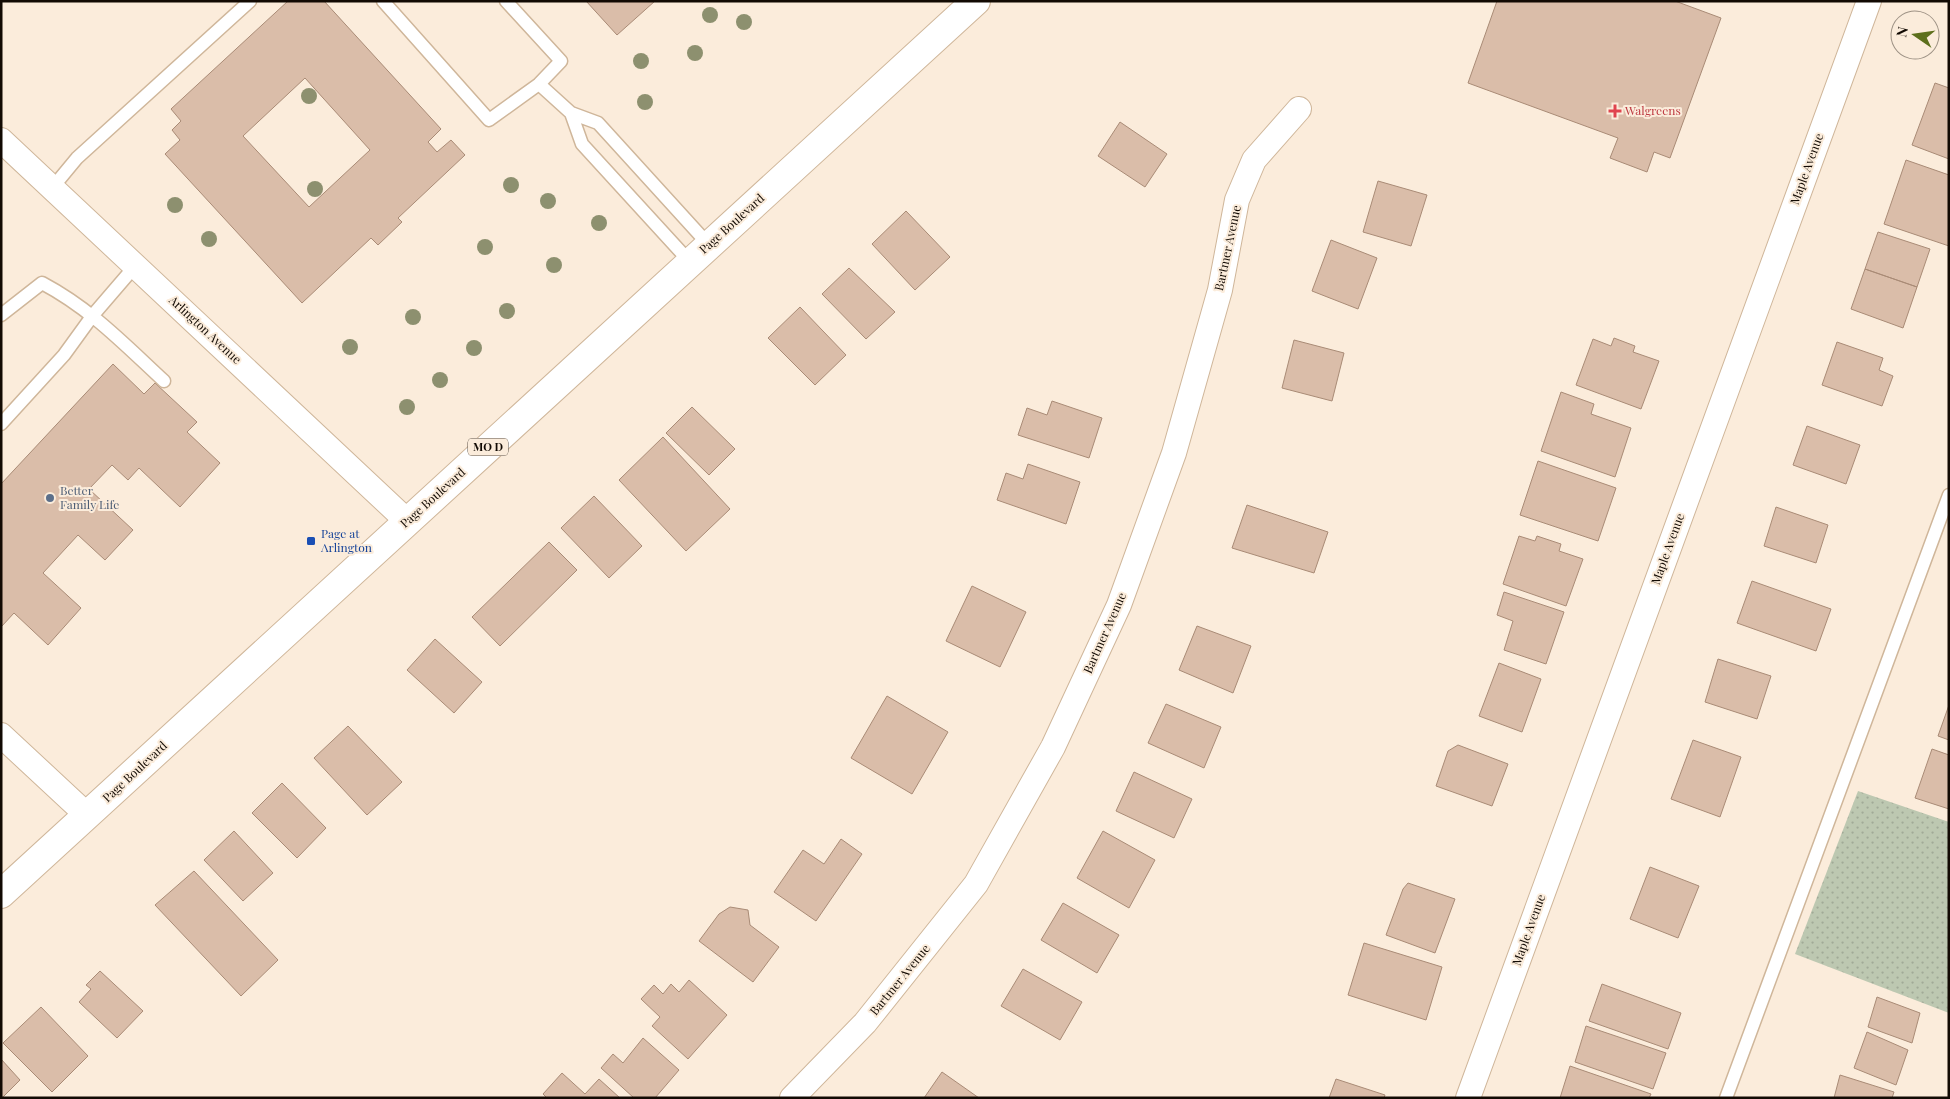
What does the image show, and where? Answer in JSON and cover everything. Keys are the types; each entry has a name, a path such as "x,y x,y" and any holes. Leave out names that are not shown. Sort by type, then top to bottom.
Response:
{"main road":[{"name":"Page Boulevard","path":"1,894 976,1"}],"street":[{"name":"Maple Avenue","path":"1468,1098 1869,1"},
{"name":"Bartmer Avenue","path":"792,1098 865,1023 976,884 1053,747 1119,605 1174,453 1220,290 1238,200 1254,160 1299,109"},
{"name":"Arlington Avenue","path":"1,140 407,521"},
{"path":"1,735 88,815"}],"lane":[{"path":"53,187 77,158 250,1"},
{"path":"383,1 489,120 539,84 561,61 506,1"},
{"path":"539,84 571,113 598,123 700,254"},
{"path":"571,113 582,144 700,254"},
{"path":"1,424 64,355 93,315 136,265"},
{"path":"1,315 42,283 64,294 93,315 164,381"},
{"path":"1726,1098 1949,495"}],"green space":[{"path":"1858,791 1949,822 1949,1013 1795,954"}],"building":[{"path":"288,1 324,1 441,129 428,142 437,152 451,140 465,155 398,218 402,222 378,245 371,238 302,303 165,154 180,140 172,130 181,121 171,109","holes":["305,78 370,150 309,207 243,136"]},
{"path":"586,1 655,1 617,35"},
{"name":"Walgreens","path":"1497,1 1675,1 1721,18 1670,158 1654,152 1647,172 1610,158 1618,138 1468,83"},
{"path":"1935,83 1949,88 1949,159 1912,145"},
{"path":"1120,122 1167,154 1145,187 1098,156"},
{"path":"1906,160 1949,175 1949,246 1884,224"},
{"path":"1378,181 1427,195 1411,246 1363,232"},
{"path":"906,211 950,257 915,290 872,244"},
{"path":"1878,232 1930,249 1917,287 1865,269"},
{"path":"1331,240 1377,258 1358,309 1312,291"},
{"path":"849,268 895,312 866,339 822,294"},
{"path":"1865,269 1917,287 1903,328 1851,309"},
{"path":"800,307 846,355 815,385 768,338"},
{"path":"1614,338 1635,346 1633,352 1659,361 1641,409 1576,385 1593,339 1611,346"},
{"path":"1294,340 1344,353 1332,401 1282,388"},
{"path":"1837,342 1883,358 1879,370 1893,376 1882,406 1822,385"},
{"name":"Better Family Life","path":"113,364 144,394 155,383 197,422 187,432 220,463 180,507 139,468 128,480 112,465 89,489 133,530 105,560 78,535 43,573 81,608 48,645 14,613 1,625 1,484"},
{"path":"1561,392 1594,404 1591,414 1631,428 1615,477 1541,451"},
{"path":"1052,401 1102,418 1089,458 1018,435 1027,408 1047,415"},
{"path":"692,407 735,449 709,475 666,433"},
{"path":"1807,426 1860,445 1846,484 1793,465"},
{"path":"663,437 730,509 686,551 619,480"},
{"path":"1538,461 1616,488 1598,541 1520,515"},
{"path":"1028,464 1080,482 1066,524 997,500 1006,473 1023,479"},
{"path":"594,496 642,546 609,578 561,528"},
{"path":"1247,505 1328,532 1314,573 1232,548"},
{"path":"1776,507 1828,525 1816,563 1764,546"},
{"path":"1519,536 1535,541 1537,536 1561,544 1559,551 1583,559 1566,606 1503,584"},
{"path":"549,542 577,570 500,646 472,617"},
{"path":"1752,581 1831,609 1816,651 1737,623"},
{"path":"972,586 1026,612 1000,667 946,641"},
{"path":"1504,592 1564,612 1546,664 1504,650 1513,621 1497,615"},
{"path":"1197,626 1251,646 1233,693 1179,670"},
{"path":"435,639 482,682 454,713 407,670"},
{"path":"1718,659 1771,676 1757,719 1705,702"},
{"path":"1499,663 1541,679 1522,732 1479,716"},
{"path":"887,696 948,732 912,794 851,758"},
{"path":"1166,704 1221,727 1204,768 1148,743"},
{"path":"1949,705 1949,740 1938,736"},
{"path":"348,726 402,782 367,815 314,758"},
{"path":"1693,740 1741,757 1720,817 1671,799"},
{"path":"1458,745 1508,764 1492,806 1436,786 1448,751"},
{"path":"1932,749 1949,755 1949,809 1915,798"},
{"path":"1134,772 1192,799 1174,838 1116,811"},
{"path":"282,783 326,828 297,858 252,813"},
{"path":"234,831 273,873 243,901 204,860"},
{"path":"1103,831 1155,860 1129,908 1077,878"},
{"path":"841,839 862,854 816,921 774,892 803,850 824,864"},
{"path":"1650,867 1699,886 1678,938 1630,919"},
{"path":"194,871 278,960 241,996 155,905"},
{"path":"1408,883 1455,899 1435,953 1386,935 1403,889"},
{"path":"1063,903 1119,935 1097,973 1041,940"},
{"path":"730,907 748,910 750,925 779,947 753,982 699,941 719,914"},
{"path":"1364,943 1442,967 1426,1020 1348,995"},
{"path":"1023,969 1082,1002 1060,1040 1001,1006"},
{"path":"100,971 143,1011 117,1038 79,1002 91,989 86,985"},
{"path":"689,980 727,1015 688,1059 652,1026 660,1017 641,999 654,985 663,994 671,984 679,992"},
{"path":"1602,984 1681,1013 1668,1049 1589,1021"},
{"path":"1877,997 1920,1013 1912,1043 1868,1027"},
{"path":"41,1007 88,1056 52,1092 3,1043"},
{"path":"1586,1026 1666,1053 1653,1089 1575,1062"},
{"path":"1867,1032 1908,1050 1896,1085 1854,1068"},
{"path":"643,1038 679,1070 655,1098 634,1098 601,1068 613,1054 623,1063"},
{"path":"1,1059 20,1080 2,1098 1,1098"},
{"path":"1570,1066 1651,1094 1649,1098 1560,1098"},
{"path":"942,1072 979,1098 924,1098"},
{"path":"562,1073 585,1094 599,1079 620,1098 547,1098 543,1094"},
{"path":"1840,1075 1894,1092 1892,1098 1834,1098"},
{"path":"1336,1079 1385,1095 1384,1098 1329,1098"}],"place":[{"name":"Walgreens","path":"1615,111"},
{"name":"Better Family Life","path":"50,498"},
{"name":"Page at Arlington","path":"311,541"}]}
